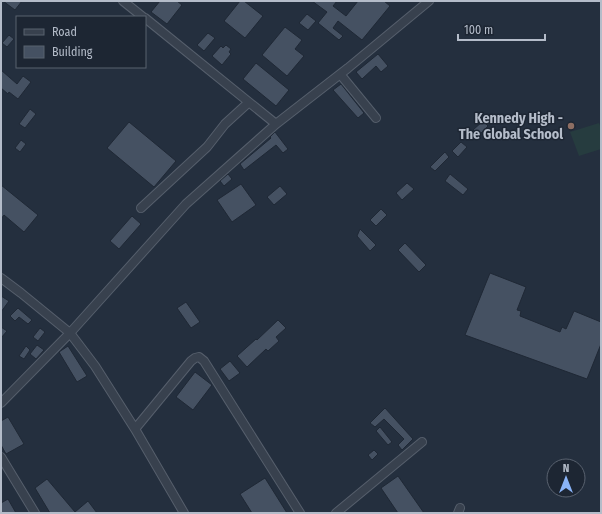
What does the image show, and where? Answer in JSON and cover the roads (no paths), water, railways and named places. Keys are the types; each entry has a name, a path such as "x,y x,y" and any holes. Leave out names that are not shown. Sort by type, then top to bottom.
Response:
{"street":[{"path":"123,1 142,16"},
{"path":"1,403 70,333 176,214 276,124 429,1"},
{"path":"146,20 276,124"},
{"path":"340,74 376,118"},
{"path":"141,208 206,147 225,124 248,103"},
{"path":"1,278 22,293 70,333 95,366 135,429 184,513"},
{"path":"135,429 191,360 200,357 204,361 300,513"},
{"path":"336,513 422,442"},
{"path":"1,457 35,513"}],"place":[{"name":"Kennedy High - The Global School","path":"571,126"}]}
